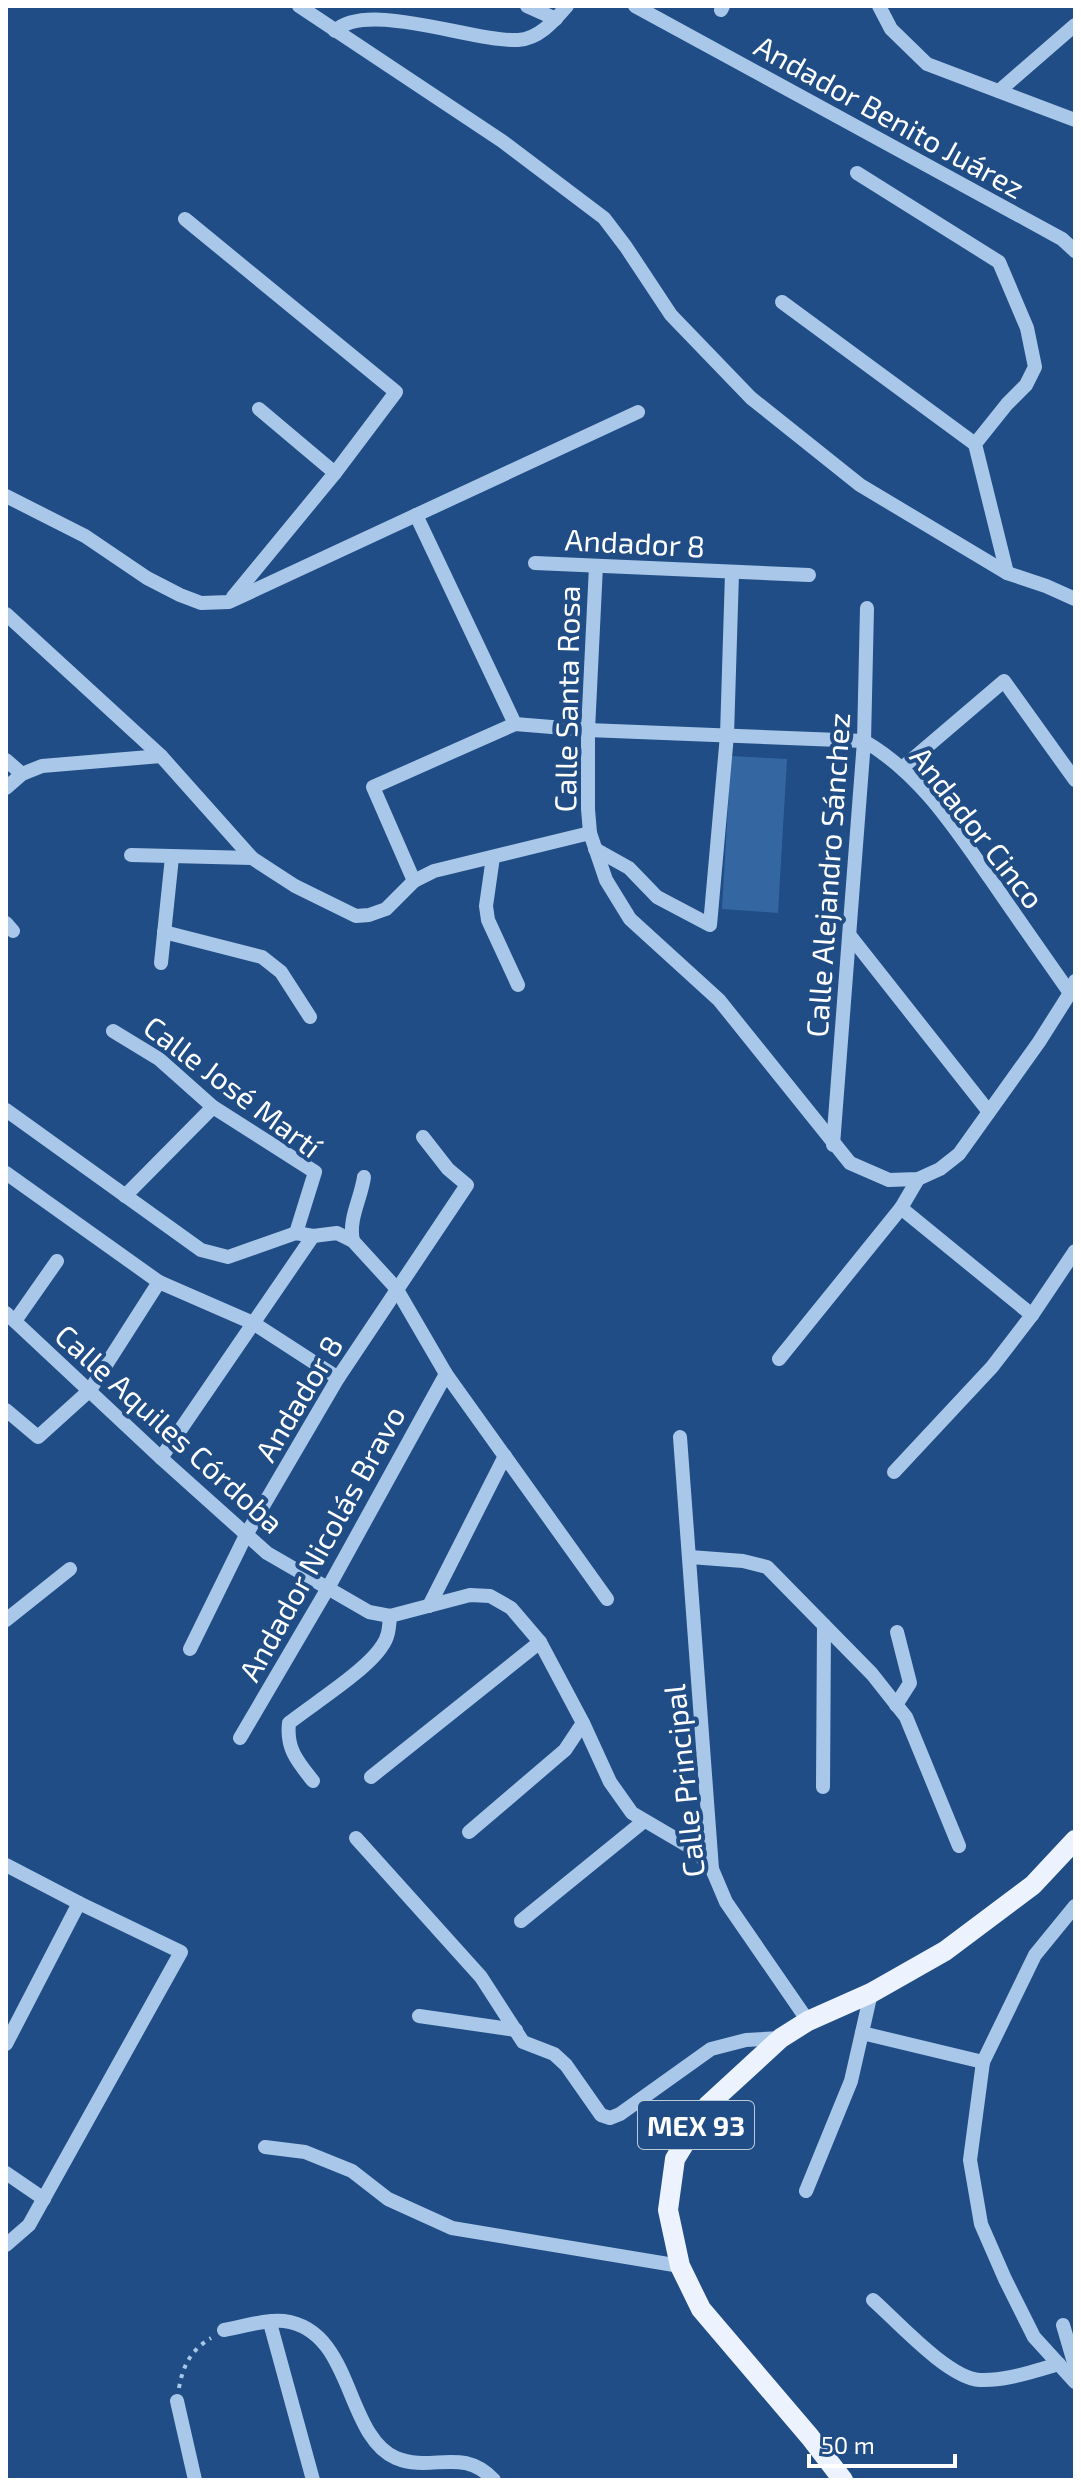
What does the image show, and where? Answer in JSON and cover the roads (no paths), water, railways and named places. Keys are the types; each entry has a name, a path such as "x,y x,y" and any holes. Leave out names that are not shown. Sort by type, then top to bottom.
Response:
{"main road":[{"name":"MEX 93","path":"843,2480 701,2309 680,2266 668,2210 675,2159 708,2105 781,2038 808,2021 871,1993 945,1951 1033,1885 1075,1840"}],"street":[{"path":"299,6 502,141 604,218 671,315 751,398 848,475 1007,573 1075,599"},
{"path":"527,6 556,19"},
{"path":"335,31 341,22 368,12 443,23 520,40 550,27 567,6"},
{"name":"Andador Benito Juárez","path":"635,6 1062,239 1075,251"},
{"path":"879,6 891,29 927,64 1075,120"},
{"path":"999,91 1075,25"},
{"path":"857,173 999,262 1027,328 1035,367 1026,385 975,444"},
{"path":"185,219 396,392 335,473 229,602"},
{"path":"782,302 975,444 1007,573"},
{"path":"259,409 335,473"},
{"path":"6,496 85,536 125,565 180,595 201,603 229,602 638,412"},
{"path":"416,515 515,724"},
{"name":"Andador 8","path":"535,563 809,575"},
{"name":"Calle Santa Rosa","path":"596,566 588,730 590,833 606,880 630,919 719,1000 850,1163 889,1180 918,1179"},
{"name":"Andador 8","path":"595,849 629,868 657,897 710,925 727,735 732,573"},
{"name":"Calle Alejandro Sánchez","path":"833,1145 864,741 867,608"},
{"path":"6,614 161,756 252,858 295,886 356,916 386,909 414,881 434,871 590,833"},
{"path":"902,768 1004,681 1075,780"},
{"path":"414,881 373,787 515,724 588,730 864,741"},
{"name":"Andador Cinco","path":"864,741 886,754 914,779 1073,987"},
{"path":"6,788 22,774 42,766 161,756"},
{"path":"6,760 22,774"},
{"path":"131,855 252,858"},
{"path":"161,963 172,857"},
{"path":"493,857 486,906 488,920 518,985"},
{"path":"164,932 262,957 281,972 310,1017"},
{"path":"851,937 989,1112"},
{"path":"779,1359 901,1208 918,1179 940,1169 959,1154 1073,987"},
{"name":"Calle José Martí","path":"113,1031 159,1059 213,1107 315,1172 296,1233"},
{"path":"125,1196 213,1107"},
{"path":"6,1110 201,1250 214,1255 228,1257 296,1233 313,1236 337,1233 353,1241 396,1288 446,1374 607,1599"},
{"path":"396,1288 467,1185 448,1169 423,1137"},
{"path":"6,1173 159,1282 253,1323 338,1378"},
{"path":"353,1241 350,1226 364,1177"},
{"path":"901,1208 1032,1315"},
{"path":"161,1458 313,1236"},
{"path":"894,1472 992,1367 1075,1251"},
{"path":"11,1317 57,1261"},
{"path":"6,1410 38,1437 90,1390 159,1282"},
{"name":"Andador 8","path":"190,1649 246,1535 338,1378 396,1288"},
{"name":"Calle Aquiles Córdoba","path":"11,1317 267,1553 369,1612 390,1616"},
{"name":"Andador Nicolás Bravo","path":"240,1738 328,1588 446,1374"},
{"name":"Calle Principal","path":"680,1437 712,1869 726,1902 808,2021"},
{"path":"429,1606 505,1456"},
{"path":"690,1557 743,1561 767,1567 872,1674 906,1717 959,1846"},
{"path":"6,1620 70,1569"},
{"path":"313,1781 293,1755 287,1739 289,1723 368,1662 382,1647 389,1632 390,1616 470,1595 490,1596 511,1608 540,1642 610,1782 632,1813 695,1850 712,1869"},
{"path":"823,1787 824,1625"},
{"path":"896,1705 910,1683 897,1632"},
{"path":"371,1777 540,1642"},
{"path":"469,1832 565,1750 583,1723"},
{"path":"521,1921 644,1821"},
{"path":"356,1838 481,1977 523,2042 554,2054 566,2065 601,2115 610,2118 711,2049 746,2040 781,2038"},
{"path":"6,1865 181,1952 29,2225 6,2245"},
{"path":"6,2044 79,1903"},
{"path":"1075,1906 1035,1955 983,2062 970,2160 981,2224 1034,2337 1075,2382"},
{"path":"806,2191 851,2081 871,1993"},
{"path":"419,2016 516,2030"},
{"path":"862,2033 983,2062"},
{"path":"265,2147 305,2152 352,2171 388,2199 452,2228 680,2266"},
{"path":"6,2173 44,2199"},
{"path":"873,2300 953,2371 977,2380 1007,2379 1059,2364"},
{"path":"224,2330 285,2321 306,2329 329,2348 371,2437 395,2458 422,2464 461,2460 494,2480"},
{"path":"270,2323 313,2480"},
{"path":"1063,2325 1075,2366"},
{"path":"177,2401 195,2480"}]}
